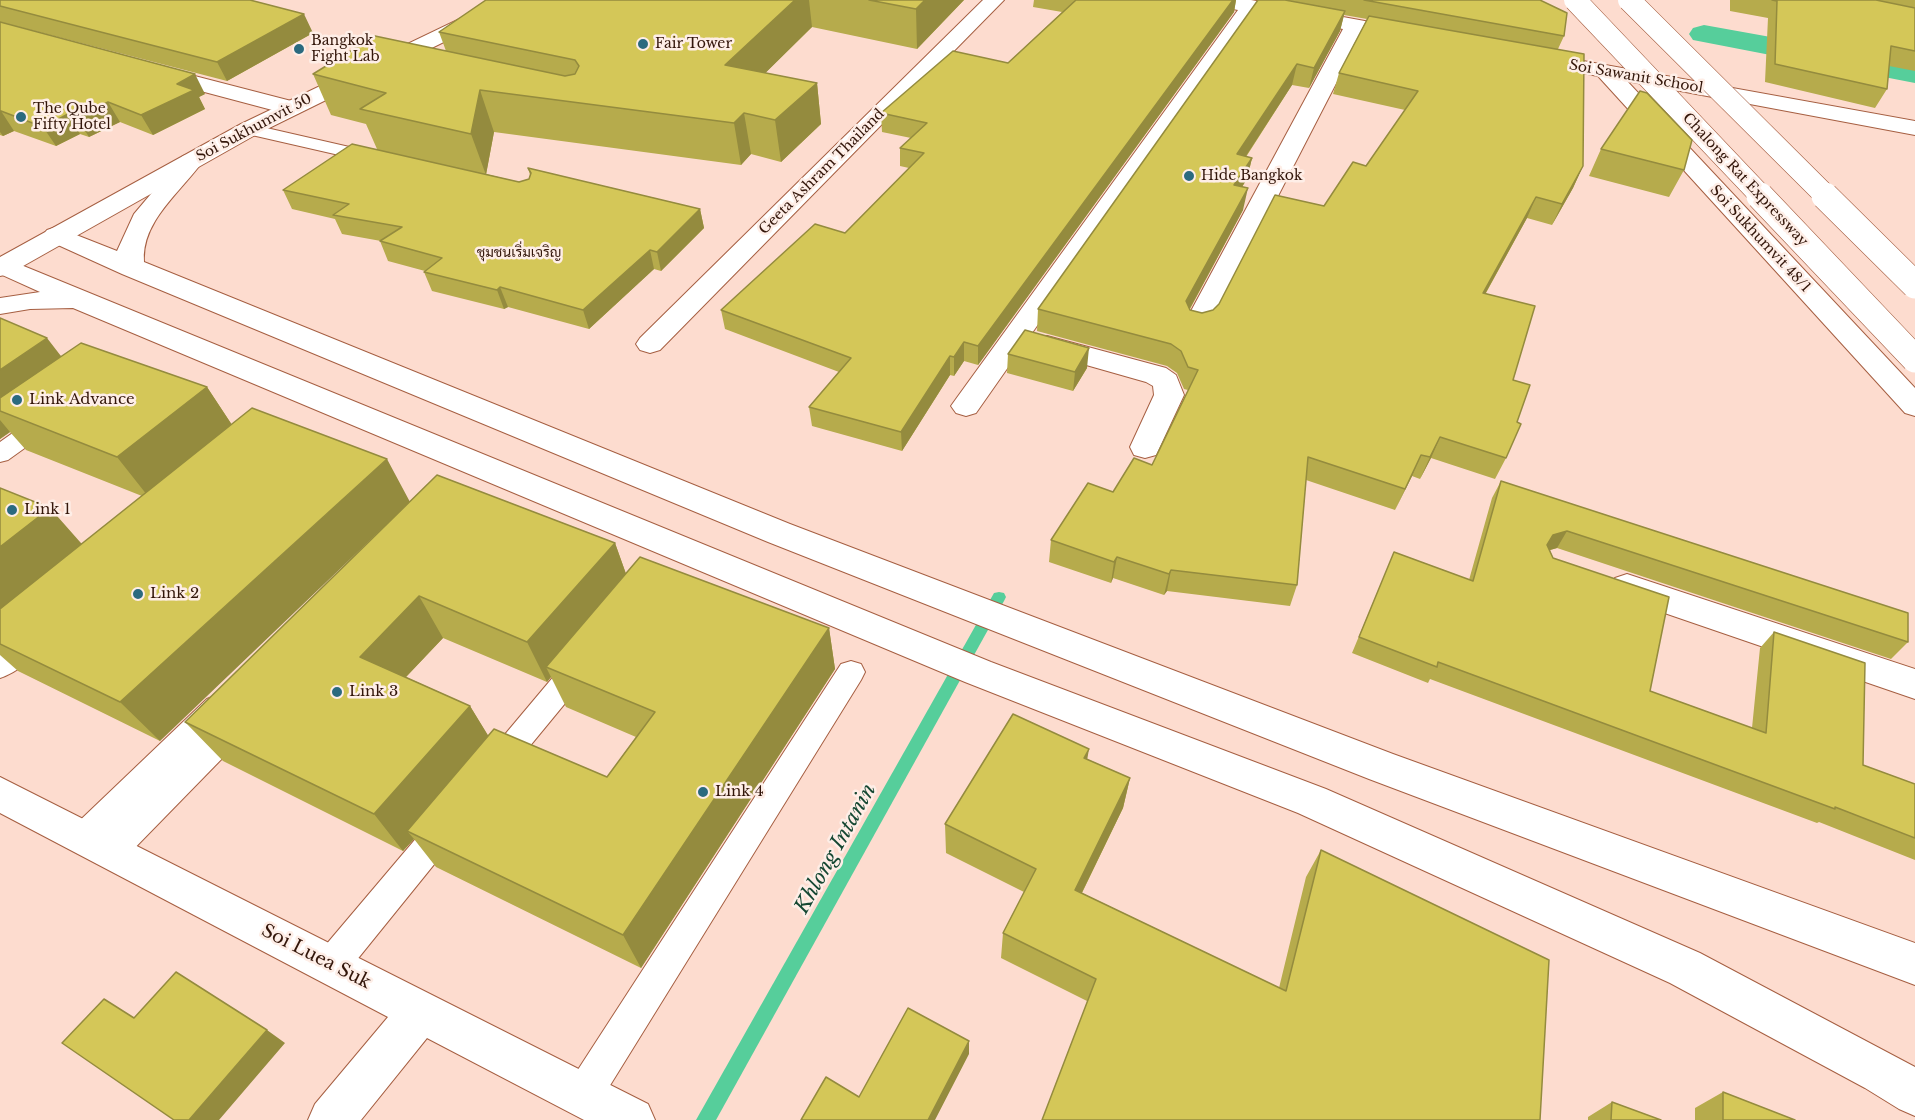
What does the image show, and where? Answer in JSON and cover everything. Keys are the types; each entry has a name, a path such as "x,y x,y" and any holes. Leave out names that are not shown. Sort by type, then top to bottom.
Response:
{"main road":[{"name":"Soi Sukhumvit 50","path":"2,267 249,129 514,0"},
{"name":"Geeta Ashram Thailand","path":"650,344 994,0"},
{"path":"1215,0 1424,38"},
{"name":"Chalong Rat Expressway","path":"1575,0 1915,359"},
{"path":"1629,0 1915,285"},
{"path":"966,406 1251,6"},
{"path":"1198,324 1355,26"},
{"name":"Soi Sawanit School","path":"1514,55 1915,128"},
{"path":"381,65 410,72 400,78"},
{"path":"134,66 291,108"},
{"name":"Soi Sukhumvit 48/1","path":"1605,72 1915,406"},
{"path":"131,258 146,214 191,161"},
{"path":"56,236 131,258 779,533 896,579 1394,771 1915,964"},
{"path":"2,267 978,672 1312,801 1685,968 1881,1072 1915,1093"},
{"path":"0,306 30,301 78,300"},
{"path":"1016,336 1155,375 1167,382 1170,395 1145,447"},
{"path":"1601,578 1915,684"},
{"name":"Soi Luea Suk","path":"0,794 631,1120"},
{"path":"331,1120 421,1011"}],"lane":[{"path":"249,129 387,161"},
{"path":"0,454 66,406"},
{"path":"0,640 38,622 0,667"},
{"path":"331,965 597,645"},
{"path":"583,1095 851,672"},
{"path":"97,844 244,699"}],"building":[{"path":"0,0 250,0 304,14 217,62 0,6"},
{"path":"486,0 795,0 725,65 817,83 775,120 744,113 734,123 480,90 471,134 360,109 386,93 313,74 375,36 565,76 575,74 579,66 575,60 439,32"},
{"path":"869,0 925,0 916,9"},
{"path":"1076,0 1233,0 978,346 964,342 954,357 950,356 901,432 809,407 851,358 721,310 815,224 845,233 924,153 900,148 927,123 881,113 953,51 1008,63"},
{"path":"1258,0 1285,0 1345,11 1314,68 1297,64 1237,154 1252,158 1234,185 1248,188 1186,301 1190,310 1202,313 1213,310 1219,304 1275,195 1324,206 1353,162 1366,166 1418,91 1339,73 1369,16 1584,54 1583,166 1562,204 1536,197 1483,293 1535,306 1513,380 1530,385 1517,422 1521,424 1506,458 1440,437 1430,457 1421,455 1405,489 1308,457 1297,585 1171,570 1169,574 1117,557 1114,562 1051,540 1088,483 1113,492 1134,458 1152,465 1198,370 1188,367 1181,351 1171,344 1038,309"},
{"path":"1364,0 1540,0 1567,13 1564,36"},
{"path":"1772,0 1876,0 1915,8 1915,51 1891,46 1887,89 1775,64 1777,1"},
{"path":"0,22 195,74 177,84 194,90 141,115 108,102 77,118 68,114 43,127 0,112"},
{"path":"1640,91 1647,93 1692,140 1684,170 1601,149"},
{"path":"352,144 519,182 529,179 531,173 528,168 700,209 657,252 650,250 583,310 500,287 497,290 424,272 442,258 380,241 402,227 333,215 349,204 283,190"},
{"path":"0,318 47,338 0,370"},
{"path":"1025,330 1089,348 1075,372 1008,354"},
{"path":"81,343 207,387 117,457 0,411 0,398"},
{"path":"252,408 387,459 120,702 0,644 0,609"},
{"name":"Link 3","path":"437,475 615,543 527,642 419,596 360,657 470,706 374,814 185,722"},
{"path":"1501,481 1908,613 1908,642 1567,531 1553,535 1547,545 1553,558 1669,597 1650,691 1766,733 1774,632 1865,663 1863,765 1915,784 1915,838 1438,662 1437,667 1359,637 1394,552 1473,581"},
{"path":"0,488 50,508 0,547"},
{"name":"Link 4","path":"640,557 829,628 623,935 407,831 494,729 607,777 655,712 546,667"},
{"path":"1013,714 1089,749 1084,758 1130,778 1075,890 1286,991 1321,850 1549,960 1540,1120 1042,1120 1096,979 1003,933 1036,869 945,824"},
{"path":"176,972 267,1030 189,1120 174,1120 62,1043 104,999 134,1018"},
{"path":"908,1008 969,1041 928,1120 801,1120 826,1077 859,1097"},
{"path":"1723,1092 1795,1120 1723,1120"},
{"path":"1612,1102 1661,1120 1611,1120"}],"waterway":[{"path":"1704,34 1915,73"},
{"name":"Khlong Intanin","path":"706,1120 999,597"}],"place":[{"name":"Fair Tower","path":"643,44"},
{"name":"Bangkok Fight Lab","path":"299,49"},
{"name":"The Qube Fifty Hotel","path":"21,117"},
{"name":"Hide Bangkok","path":"1189,176"},
{"name":"Link Advance","path":"17,400"},
{"name":"Link 1","path":"12,510"},
{"name":"Link 2","path":"138,594"},
{"name":"Link 3","path":"337,692"},
{"name":"Link 4","path":"703,792"}],"district":[{"name":"ชุมชนเริ่มเจริญ","path":"519,253"}]}
